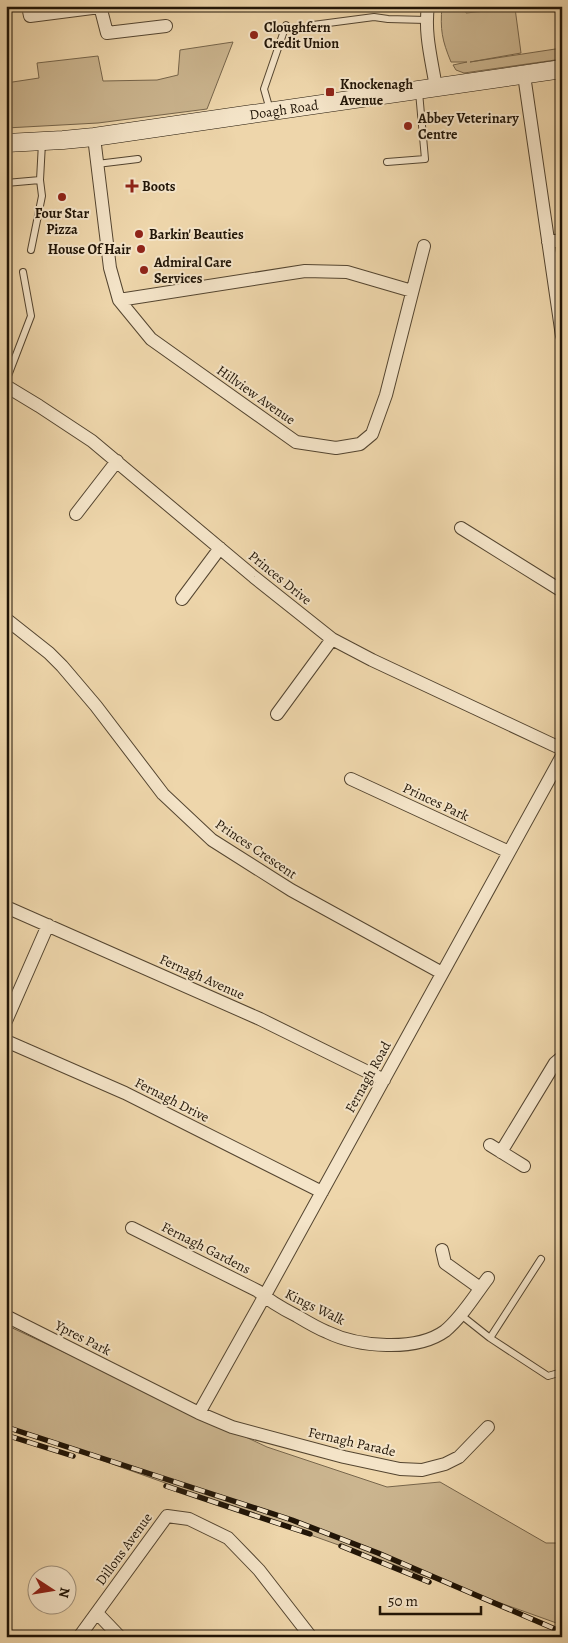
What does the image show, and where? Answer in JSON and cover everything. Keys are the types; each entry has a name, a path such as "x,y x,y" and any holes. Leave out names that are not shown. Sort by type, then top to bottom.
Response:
{"main road":[{"name":"Doagh Road","path":"6,143 94,137 562,69"}],"street":[{"path":"28,6 30,16 100,7 107,33 166,26"},
{"path":"427,90 426,20 428,6"},
{"path":"524,75 562,336"},
{"name":"Hillview Avenue","path":"94,137 110,268 119,300 151,339 296,442 336,448 360,444 372,434 386,395 424,246"},
{"path":"548,242 562,240"},
{"path":"119,300 305,271 347,272 412,291"},
{"name":"Princes Drive","path":"6,386 92,441 332,639 372,660 562,749"},
{"path":"76,514 117,462"},
{"path":"461,528 562,591"},
{"path":"182,600 220,548"},
{"name":"Princes Crescent","path":"6,619 49,653 62,666 96,706 163,794 212,840 291,890 442,973"},
{"path":"277,714 332,639"},
{"name":"Fernagh Road","path":"199,1413 562,756"},
{"name":"Princes Park","path":"351,779 509,852"},
{"name":"Fernagh Avenue","path":"6,907 260,1019 384,1080"},
{"path":"6,1021 48,925"},
{"name":"Fernagh Drive","path":"6,1041 125,1093 322,1192"},
{"path":"502,1152 558,1060"},
{"path":"490,1145 524,1166"},
{"name":"Fernagh Gardens","path":"132,1228 258,1292 264,1297"},
{"name":"Kings Walk","path":"264,1297 328,1333 360,1342 396,1346 422,1342 444,1331 461,1315 484,1283 445,1262 442,1250"},
{"name":"Ypres Park","path":"6,1316 199,1413"},
{"name":"Fernagh Parade","path":"199,1413 232,1427 335,1455 400,1469 422,1470 445,1464 458,1457 488,1427"},
{"name":"Dillons Avenue","path":"79,1637 167,1516 190,1519 228,1538 259,1570 311,1637"},
{"path":"97,1612 120,1637"}],"lane":[{"path":"313,25 374,17 426,20"},
{"path":"270,111 264,89 286,25"},
{"path":"387,162 426,159 427,90"},
{"path":"32,250 42,196 40,180 42,141"},
{"path":"97,164 138,159"},
{"path":"6,183 40,180"},
{"path":"6,381 31,316 23,272"},
{"path":"490,1338 541,1259"},
{"path":"461,1315 490,1338 548,1376 554,1376 562,1372"}],"shaded area":[{"path":"442,6 465,6 466,13 515,8 521,53 470,62 562,48 562,59 464,73 456,70 453,65 467,62 451,62 442,35"},
{"path":"233,42 207,109 98,123 6,128 6,83 39,78 37,63 98,56 103,81 157,80 178,75 180,50"},
{"path":"6,1325 267,1447 387,1487 440,1482 546,1543 562,1543 562,1625 6,1426"}],"railway":[{"path":"6,1427 292,1520 378,1553 562,1632"},
{"path":"6,1435 73,1456"},
{"path":"166,1486 310,1534"},
{"path":"341,1546 429,1582"}],"place":[{"name":"Cloughfern Credit Union","path":"254,35"},
{"name":"Knockenagh Avenue","path":"330,92"},
{"name":"Abbey Veterinary Centre","path":"408,126"},
{"name":"Boots","path":"132,186"},
{"name":"Four Star Pizza","path":"62,197"},
{"name":"Barkin' Beauties","path":"139,234"},
{"name":"House Of Hair","path":"141,249"},
{"name":"Admiral Care Services","path":"144,270"}]}
